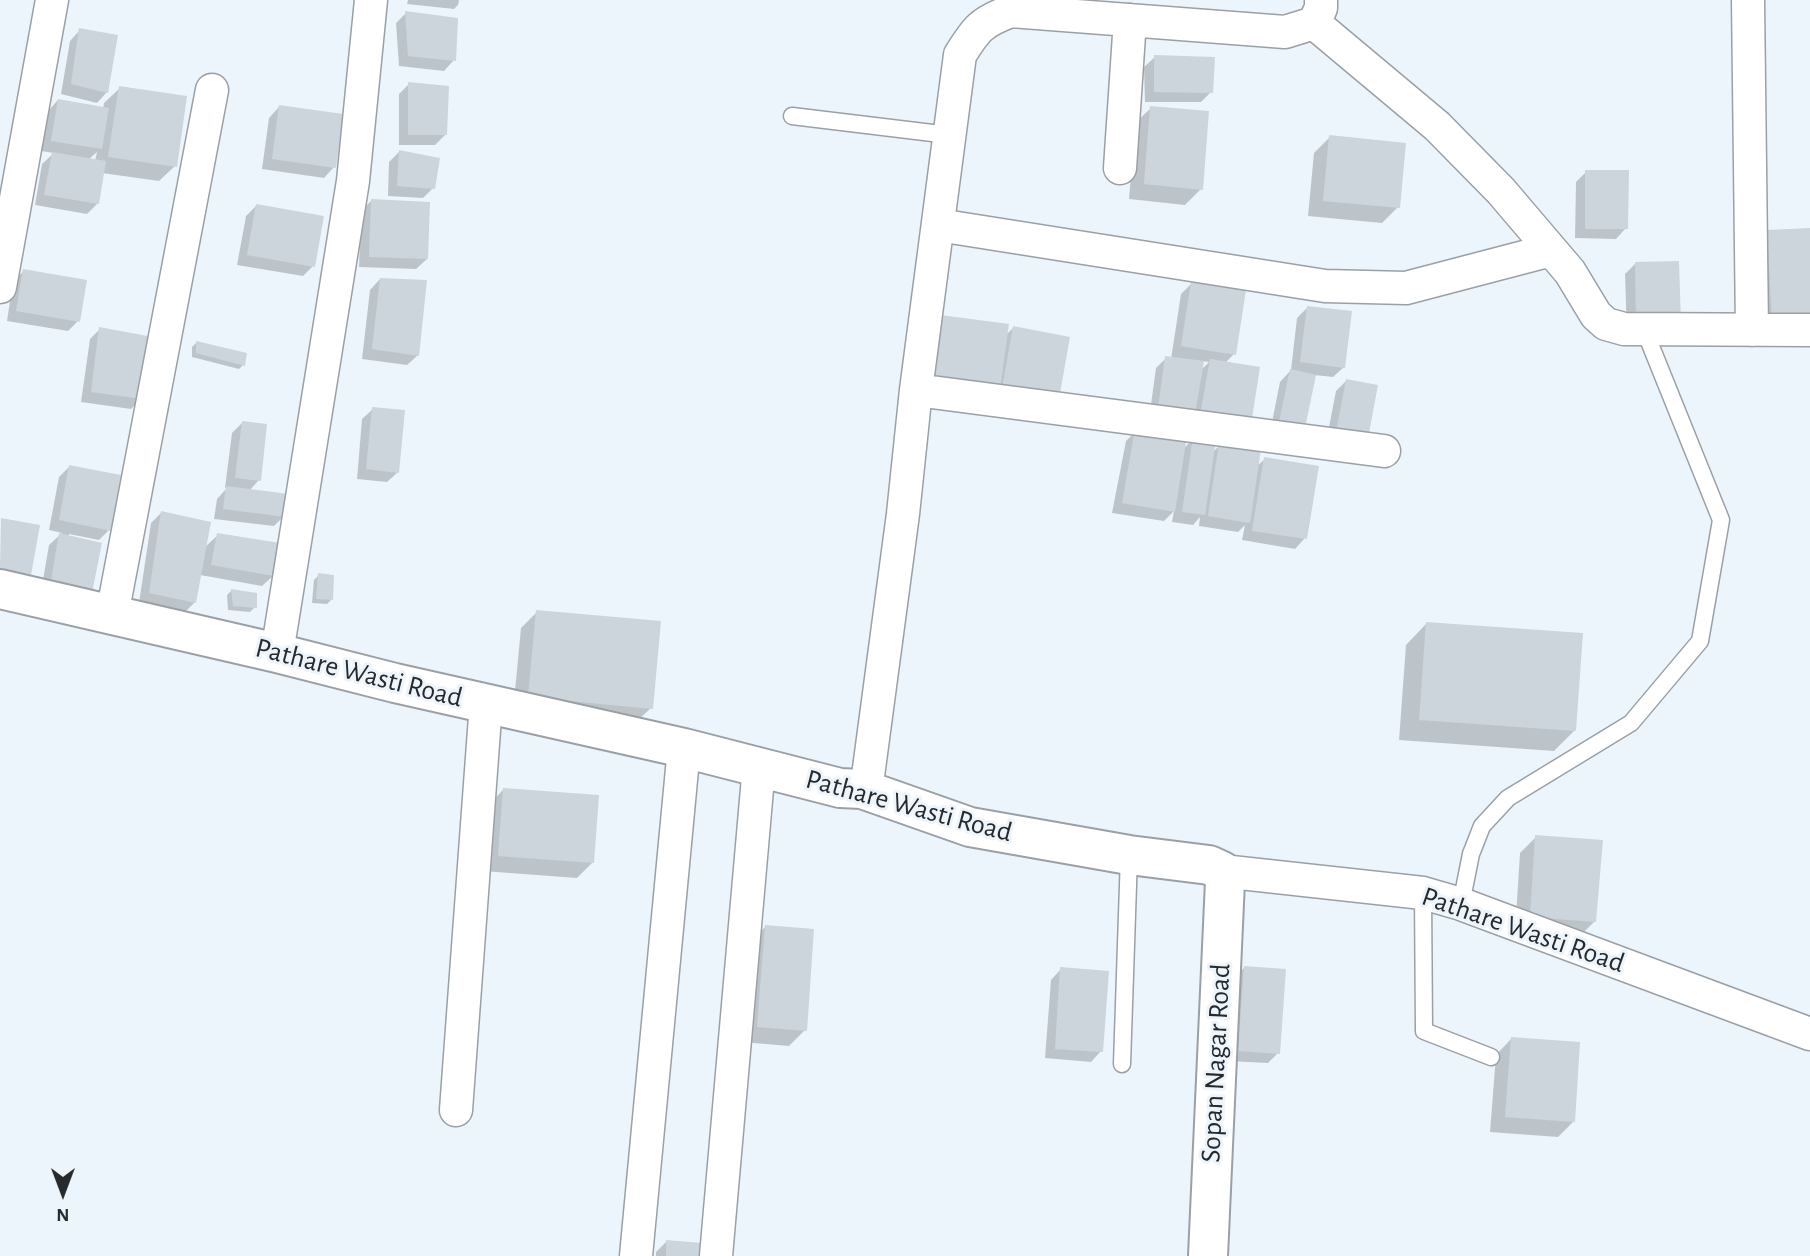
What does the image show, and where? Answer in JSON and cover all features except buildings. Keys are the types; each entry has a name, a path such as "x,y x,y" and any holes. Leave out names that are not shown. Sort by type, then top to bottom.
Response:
{"street":[{"path":"0,287 52,0"},
{"path":"277,653 353,181 371,0"},
{"path":"1748,0 1752,330"},
{"path":"862,789 870,762 960,55 975,30 993,18 1011,10 1285,32 1318,12 1501,191 1570,272 1597,315 1606,324 1624,329 1810,330"},
{"path":"1120,168 1130,20"},
{"path":"113,615 212,90"},
{"path":"938,225 1325,286 1377,289 1406,288 1551,250"},
{"path":"916,390 1384,451"},
{"name":"Pathare Wasti Road","path":"0,589 684,748 840,788 862,789 970,827 1129,855 1209,865 1222,871 1423,892 1810,1034"},
{"path":"456,1110 486,703"},
{"path":"636,1256 684,748"},
{"path":"716,1256 758,766"},
{"name":"Sopan Nagar Road","path":"1208,1256 1225,881 1222,871"}],"lane":[{"path":"792,116 949,135"},
{"path":"1461,904 1471,854 1482,826 1508,798 1631,723 1700,641 1721,520 1644,329"},
{"path":"1122,1064 1129,855"},
{"path":"1423,892 1424,1031 1491,1057"}]}
